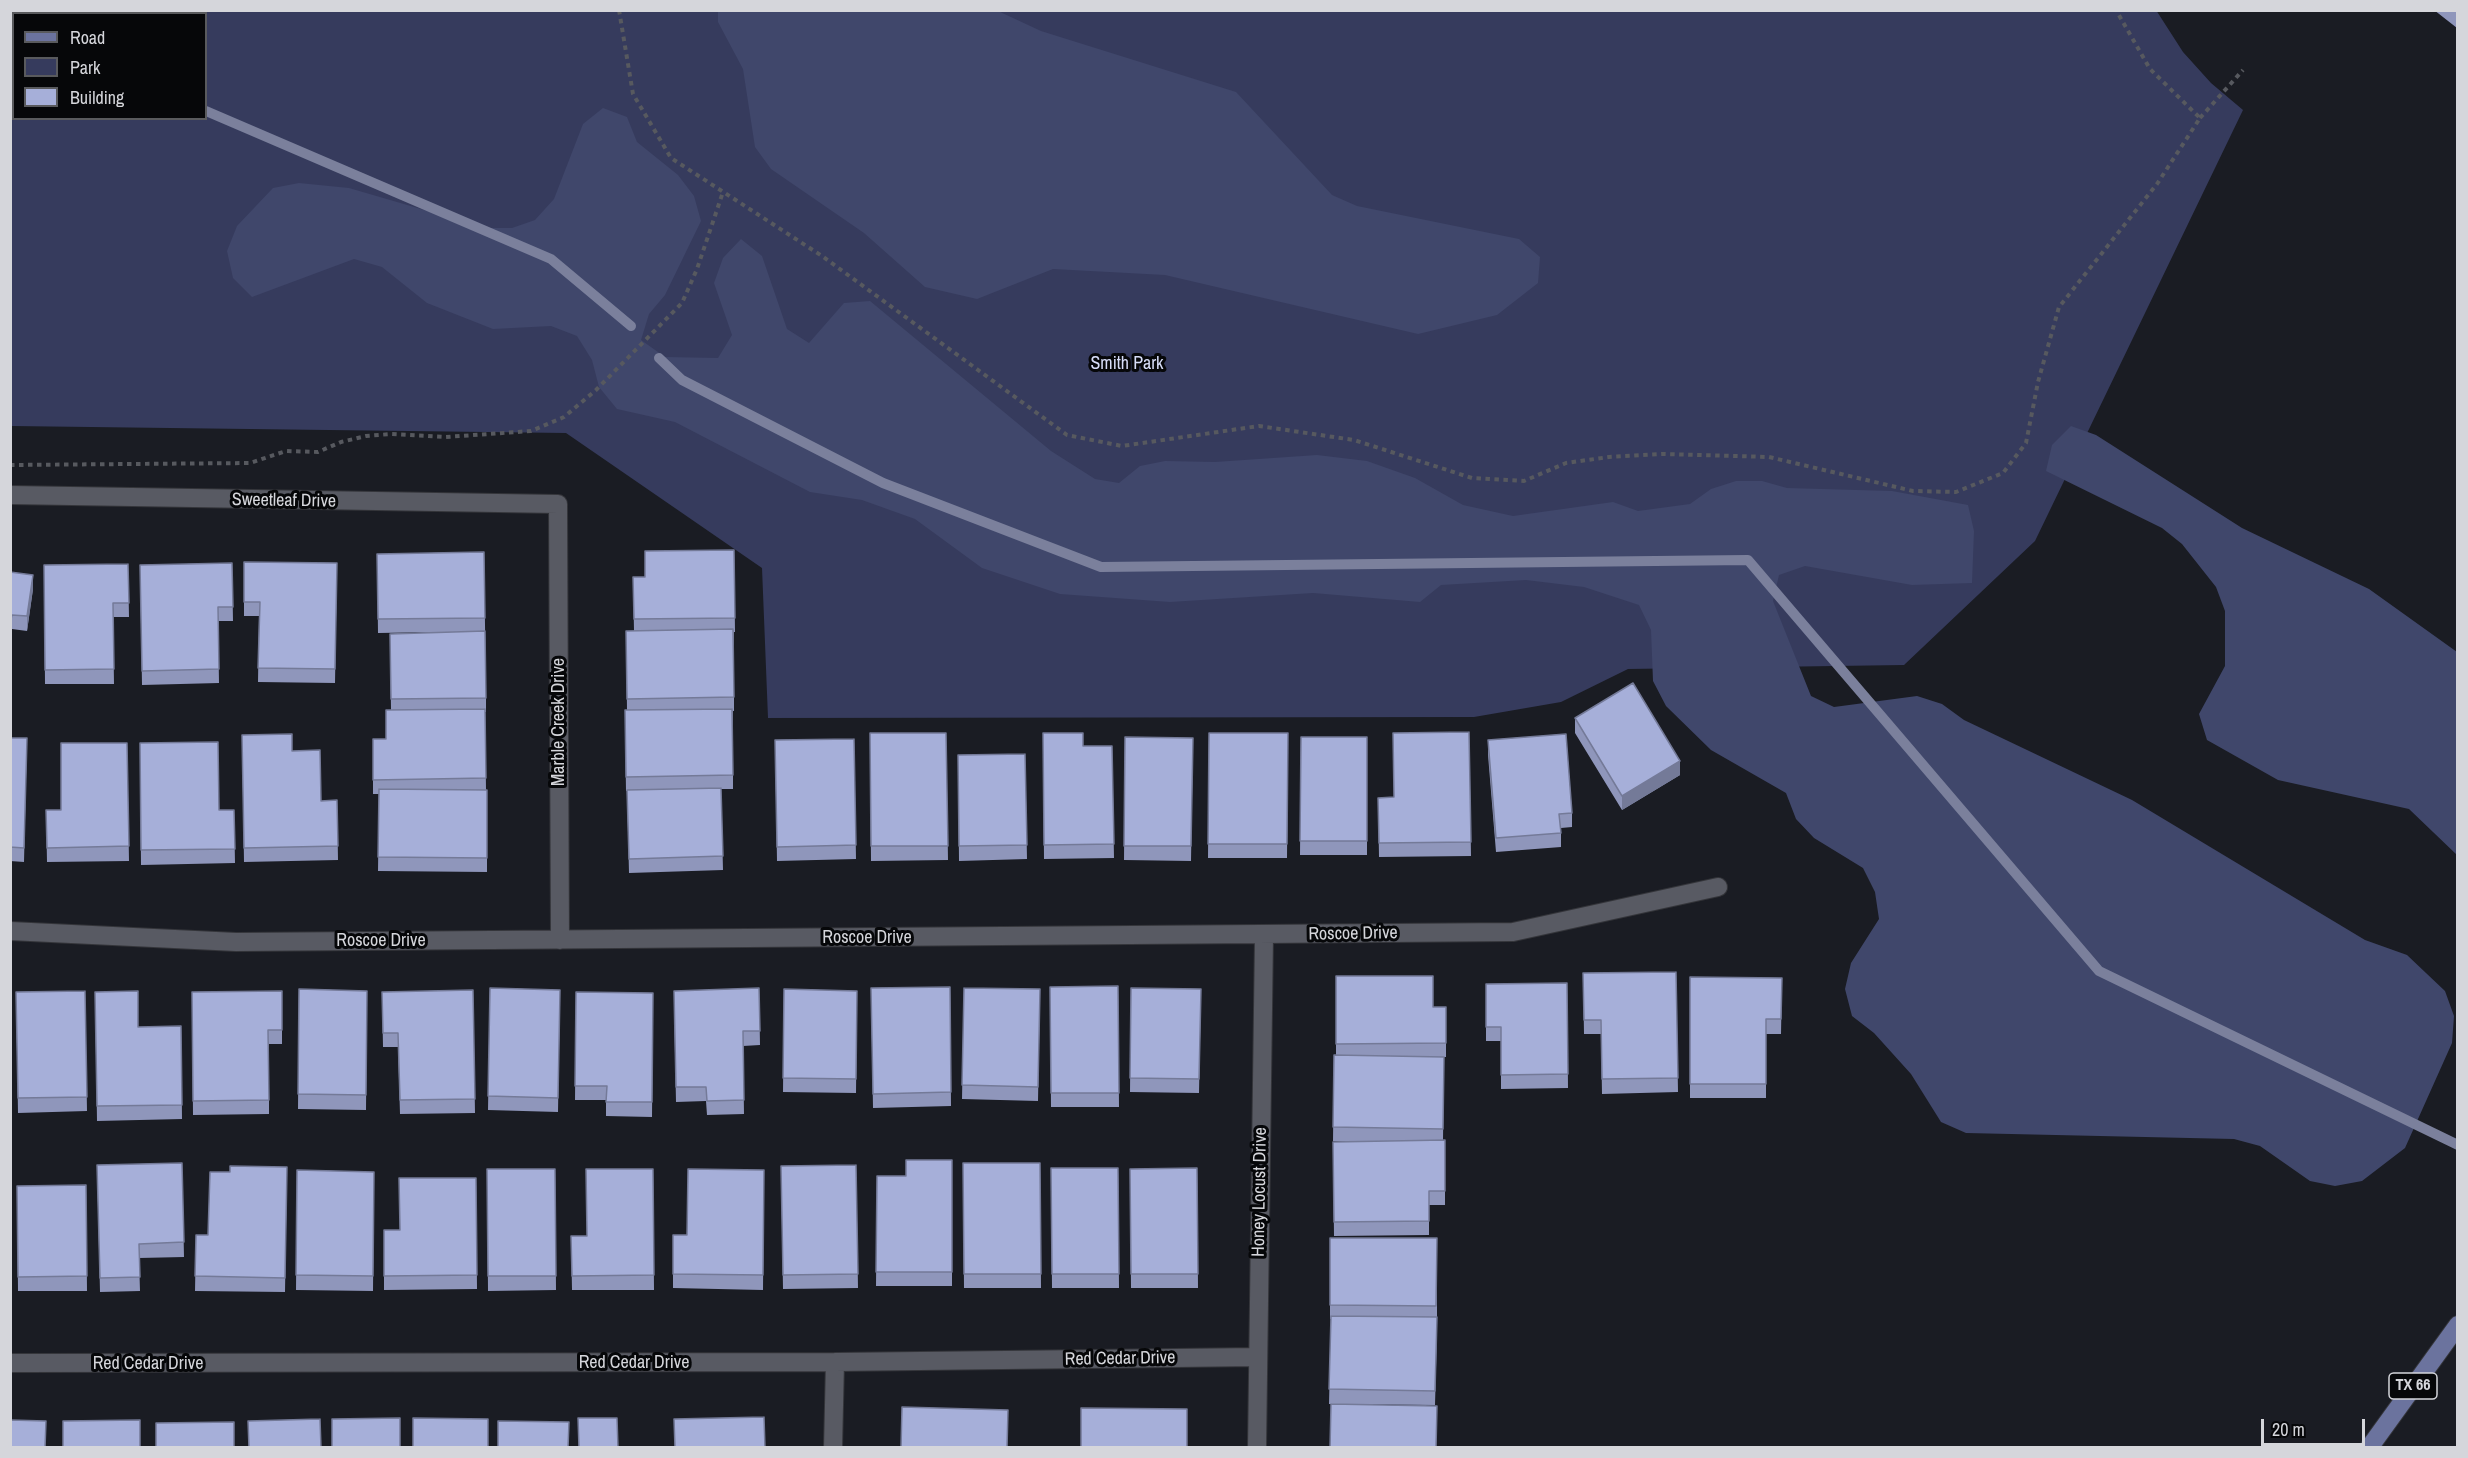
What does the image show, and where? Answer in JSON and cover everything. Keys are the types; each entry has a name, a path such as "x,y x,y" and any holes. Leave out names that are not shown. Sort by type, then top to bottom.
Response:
{"main road":[{"name":"TX 66","path":"2369,1448 2457,1325"}],"street":[{"name":"Sweetleaf Drive","path":"10,495 558,504"},
{"name":"Marble Creek Drive","path":"558,504 560,940"},
{"name":"Roscoe Drive","path":"10,931 236,942 1264,936 1513,932 1718,886"},
{"name":"Honey Locust Drive","path":"1257,1448 1264,936"},
{"name":"Red Cedar Drive","path":"10,1363 835,1362 1257,1357"},
{"path":"833,1448 835,1362"}],"path":[{"path":"619,10 633,94 671,158 822,256 1067,435 1122,446 1259,426 1354,440 1472,478 1524,481 1566,463 1609,457 1663,454 1769,457 1912,490 1956,492 2003,473 2026,443 2038,382 2059,307 2157,184 2200,118 2242,70"},
{"path":"2116,10 2150,69 2200,118"},
{"path":"10,465 250,463 286,451 318,453 341,442 366,436 391,434 446,438 531,430 564,417 588,397 682,303 697,269 723,192"}],"green space":[{"name":"Smith Park","path":"2156,10 2183,52 2211,83 2243,110 2035,541 1904,665 1628,669 1561,702 1474,717 768,718 762,568 566,433 11,426 11,11"}],"shaded area":[{"path":"718,11 998,11 1041,31 1236,92 1332,195 1357,206 1519,239 1540,257 1538,283 1497,315 1418,334 1165,275 1053,269 977,299 925,287 864,233 771,169 755,147 743,69 718,22"},
{"path":"603,108 627,117 637,142 678,175 694,196 701,221 665,295 649,314 641,340 665,357 718,358 732,335 714,283 723,258 741,239 762,256 787,329 809,343 844,303 870,301 1051,451 1095,479 1119,483 1140,466 1165,461 1215,462 1317,455 1367,461 1415,478 1463,505 1513,516 1613,502 1638,511 1690,504 1711,489 1736,481 1762,481 1787,488 1892,491 1968,505 1974,531 1972,583 1912,585 1805,566 1779,575 1773,601 1811,696 1834,707 1917,696 1942,704 1964,720 2132,800 2365,940 2407,955 2445,991 2454,1016 2452,1043 2405,1148 2362,1181 2335,1186 2310,1181 2260,1146 2234,1139 1966,1133 1941,1122 1911,1074 1874,1033 1852,1016 1845,989 1851,963 1879,919 1875,892 1863,868 1814,838 1796,819 1786,793 1711,750 1666,706 1653,681 1651,630 1639,605 1584,587 1526,580 1441,585 1420,602 1313,593 1170,602 1060,594 982,568 915,519 862,500 810,492 675,422 617,409 599,387 592,360 577,336 551,326 493,329 427,303 382,267 354,259 252,297 233,278 227,251 237,226 273,188 299,183 349,188 486,228 512,228 535,220 554,199 583,124"},
{"path":"2071,426 2096,435 2242,528 2369,589 2457,652 2457,855 2409,809 2278,780 2207,740 2199,714 2225,666 2225,611 2216,587 2182,544 2162,528 2046,471 2052,445"}],"building":[{"path":"734,550 735,618 634,619 633,577 645,577 645,551"},
{"path":"484,552 485,618 378,619 377,554"},
{"path":"244,562 337,563 335,669 258,668 260,602 244,602"},
{"path":"232,563 233,607 218,607 219,669 142,671 140,565"},
{"path":"128,564 129,603 113,603 114,669 45,670 44,565"},
{"path":"10,572 33,575 27,616 12,615 10,623"},
{"path":"733,629 734,697 627,699 626,631"},
{"path":"485,631 486,698 391,699 390,634"},
{"path":"1633,683 1680,761 1622,796 1575,718"},
{"path":"485,709 486,778 373,780 373,739 386,739 386,710"},
{"path":"732,709 733,775 626,777 625,710"},
{"path":"1469,732 1471,842 1379,843 1378,798 1394,797 1393,733"},
{"path":"870,733 946,733 948,846 871,846"},
{"path":"1043,733 1083,733 1083,746 1112,746 1114,844 1044,845"},
{"path":"1209,733 1288,733 1287,844 1208,844"},
{"path":"292,734 292,751 320,750 321,801 337,800 338,846 244,848 242,735"},
{"path":"1566,734 1572,813 1559,814 1561,833 1496,838 1488,740"},
{"path":"1125,737 1193,738 1191,846 1124,846"},
{"path":"1301,737 1367,737 1367,841 1300,841"},
{"path":"10,738 27,738 24,848 10,847"},
{"path":"854,739 856,845 777,847 775,740"},
{"path":"218,742 219,810 234,810 235,849 141,850 140,743"},
{"path":"61,743 127,743 129,846 47,848 46,810 61,810"},
{"path":"1025,754 1027,845 959,846 958,755"},
{"path":"721,788 723,856 629,859 627,790"},
{"path":"379,789 487,790 487,858 378,857"},
{"path":"1676,972 1678,1078 1602,1079 1601,1020 1584,1020 1583,973"},
{"path":"1336,976 1433,976 1433,1007 1446,1007 1446,1043 1336,1044"},
{"path":"1690,977 1782,978 1781,1019 1766,1019 1766,1084 1690,1084"},
{"path":"1567,983 1568,1074 1501,1075 1501,1027 1486,1027 1486,984"},
{"path":"1118,986 1119,1093 1051,1093 1050,987"},
{"path":"950,987 951,1092 873,1094 871,988"},
{"path":"490,988 560,990 558,1098 488,1096"},
{"path":"759,988 760,1031 743,1031 744,1100 707,1101 706,1087 676,1087 674,991"},
{"path":"964,988 1040,989 1038,1087 962,1085"},
{"path":"1131,988 1201,989 1199,1079 1130,1078"},
{"path":"299,989 367,991 366,1095 298,1094"},
{"path":"784,989 857,991 856,1079 783,1078"},
{"path":"473,990 475,1099 400,1100 398,1033 383,1033 382,992"},
{"path":"85,991 87,1097 18,1098 16,992"},
{"path":"138,991 138,1027 181,1026 182,1105 97,1106 95,992"},
{"path":"282,991 282,1030 268,1030 269,1100 193,1101 192,992"},
{"path":"576,992 653,993 652,1102 606,1102 607,1086 575,1086"},
{"path":"1334,1055 1444,1057 1443,1129 1333,1127"},
{"path":"1445,1140 1445,1191 1429,1191 1429,1221 1334,1222 1333,1142"},
{"path":"906,1160 952,1160 952,1272 876,1272 877,1176 906,1176"},
{"path":"182,1163 184,1242 139,1244 140,1277 100,1278 97,1165"},
{"path":"963,1163 1040,1163 1041,1274 964,1274"},
{"path":"856,1165 858,1274 783,1275 781,1166"},
{"path":"230,1166 287,1167 285,1278 195,1276 196,1235 208,1235 210,1172 230,1172"},
{"path":"1051,1168 1118,1168 1119,1274 1052,1274"},
{"path":"1197,1168 1198,1274 1131,1274 1130,1169"},
{"path":"487,1169 555,1169 556,1276 488,1276"},
{"path":"586,1169 653,1169 654,1275 572,1276 571,1236 587,1236"},
{"path":"688,1169 764,1170 763,1275 673,1274 673,1235 687,1235"},
{"path":"297,1170 374,1172 373,1276 296,1275"},
{"path":"399,1178 476,1178 477,1275 384,1276 384,1230 400,1230"},
{"path":"86,1185 87,1276 18,1277 17,1186"},
{"path":"1330,1238 1437,1238 1436,1306 1330,1305"},
{"path":"1331,1316 1437,1317 1435,1391 1329,1389"},
{"path":"1331,1404 1437,1406 1436,1448 1330,1448"},
{"path":"902,1407 1008,1410 1007,1448 901,1448"},
{"path":"1081,1408 1187,1409 1187,1448 1081,1448"},
{"path":"764,1417 765,1448 675,1448 674,1419"},
{"path":"400,1418 400,1448 332,1448 332,1419"},
{"path":"413,1418 488,1419 488,1448 413,1448"},
{"path":"578,1418 617,1418 618,1448 579,1448"},
{"path":"320,1419 321,1448 249,1448 248,1421"},
{"path":"10,1420 46,1421 45,1448 10,1448"},
{"path":"140,1420 140,1448 63,1448 63,1421"},
{"path":"498,1421 569,1422 568,1448 498,1448"},
{"path":"234,1422 234,1448 156,1448 156,1423"}],"waterway":[{"path":"207,111 551,259 631,326"},
{"path":"659,358 682,380 883,483 1101,567 1748,560 2099,971 2458,1145"}]}
